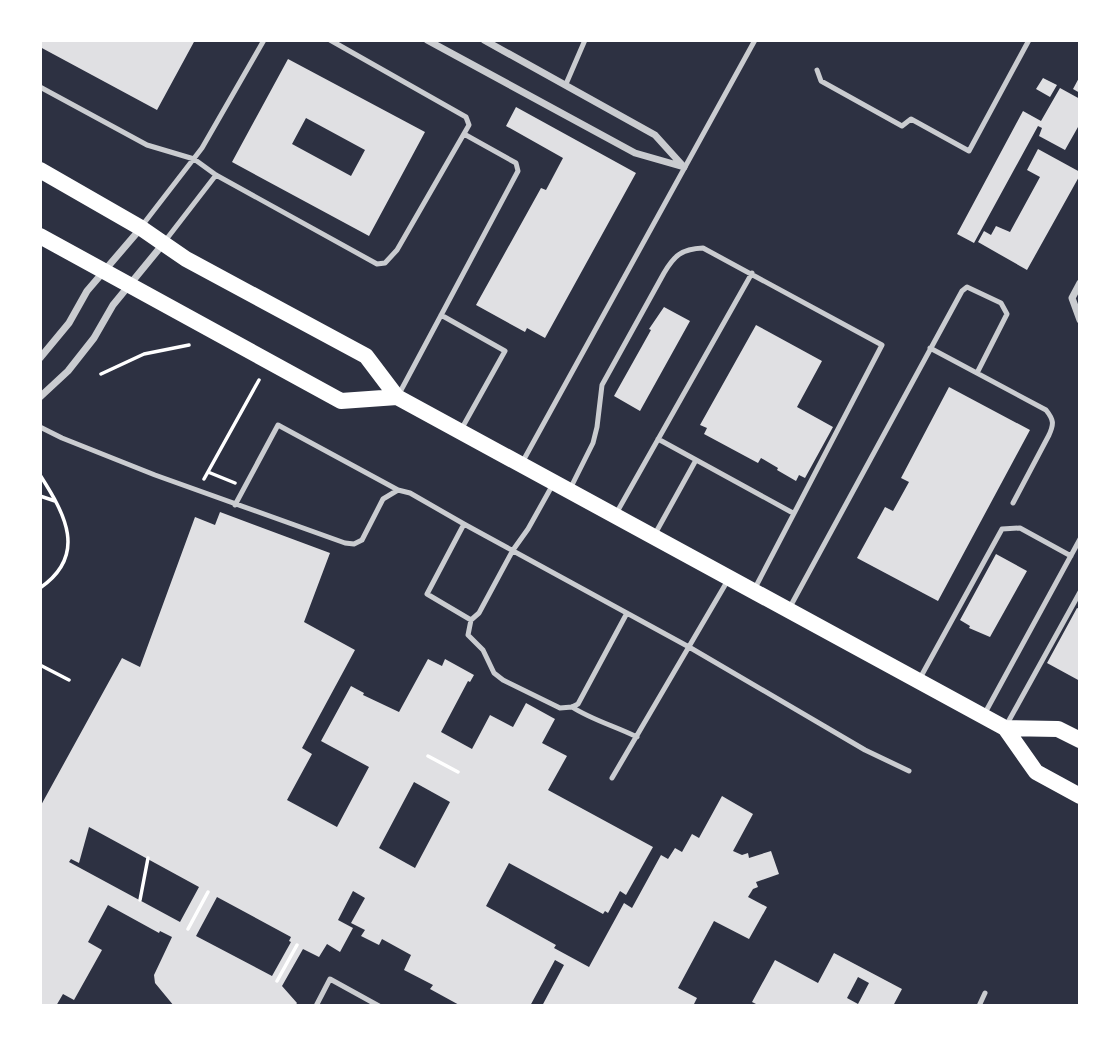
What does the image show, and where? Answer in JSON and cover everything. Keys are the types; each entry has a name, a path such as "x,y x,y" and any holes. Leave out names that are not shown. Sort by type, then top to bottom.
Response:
{"main road":[{"path":"40,170 141,228 186,259 366,356 397,397 1005,729 1036,772 1080,796"},
{"path":"40,236 341,401 397,397"},
{"path":"1005,729 1058,729 1080,740"}],"street":[{"path":"427,40 635,153 684,167"},
{"path":"484,40 655,135 684,167"},
{"path":"40,358 69,323 87,291 141,228"},
{"path":"40,397 68,371 94,338 113,305 163,243"},
{"path":"1080,283 1072,298 1080,320"}],"lane":[{"path":"141,228 194,159 264,40"},
{"path":"40,87 148,145 194,159 377,264 385,263 397,250 469,125 467,117 330,40"},
{"path":"566,84 585,40"},
{"path":"522,464 755,40"},
{"path":"817,70 821,81 902,126 911,119 969,151 1029,40"},
{"path":"397,397 518,171 516,163 505,155 464,134"},
{"path":"163,243 216,174"},
{"path":"569,490 593,443 602,386 674,257 686,248 702,248 752,273 882,345 753,590"},
{"path":"615,515 752,273"},
{"path":"789,609 930,348 962,291 967,287 1001,303 1007,314 977,373"},
{"path":"441,315 505,351 460,430"},
{"path":"930,348 1046,410 1054,424 1013,503"},
{"path":"235,505 278,425 398,490 410,493 689,646 865,750 909,771"},
{"path":"40,427 74,443 235,505 354,544 362,540 383,499 398,490"},
{"path":"658,439 793,513"},
{"path":"654,536 696,460"},
{"path":"555,482 513,550 479,613 471,620 468,635 483,650 494,673 503,680 560,708 572,707 579,704 627,614"},
{"path":"464,524 427,594 471,620"},
{"path":"919,680 1002,529 1020,528 1071,556"},
{"path":"983,716 1079,542"},
{"path":"612,778 729,577"},
{"path":"1005,729 1080,592"},
{"path":"572,707 589,718 611,723 636,737"},
{"path":"316,1006 330,979 379,1006"},
{"path":"979,1006 985,993"}],"path":[{"path":"101,374 144,354 189,345"},
{"path":"204,479 259,380"},
{"path":"208,472 236,483"},
{"path":"40,475 65,517 69,534 63,565 51,580 40,588"},
{"path":"40,496 55,500"},
{"path":"40,665 69,680"},
{"path":"428,756 458,772"},
{"path":"139,900 148,858"},
{"path":"188,929 208,892"},
{"path":"277,981 296,945"}],"building":[{"path":"40,40 195,40 157,110 40,47"},
{"path":"288,59 425,132 369,236 232,162","holes":["306,118 365,150 351,176 292,144"]},
{"path":"1080,76 1080,93 1073,89"},
{"path":"1043,78 1057,85 1050,97 1036,89"},
{"path":"1060,88 1080,99 1080,128 1078,127 1065,150 1039,136 1042,128 1038,126 974,243 957,234 1023,111 1041,121"},
{"path":"516,107 636,173 545,338 527,328 525,332 476,305 541,188 546,190 563,158 506,126"},
{"path":"1038,149 1080,172 1080,175 1027,270 978,242 984,231 991,235 996,226 1010,232 1040,177 1027,170"},
{"path":"664,307 690,321 640,411 614,396 651,330 649,329"},
{"path":"756,325 822,361 797,407 833,427 805,478 799,475 796,481 761,458 758,463 704,434 707,428 700,425"},
{"path":"949,387 1030,430 938,601 857,558 885,507 893,511 909,482 901,478"},
{"path":"220,512 330,553 304,622 355,650 302,748 312,754 287,800 337,827 369,767 321,741 351,686 364,693 363,695 399,712 428,659 442,666 445,659 474,675 470,682 468,681 441,732 472,749 490,715 513,727 526,703 555,719 542,743 567,756 548,790 653,847 626,895 620,891 608,913 605,911 603,914 509,863 486,906 556,945 554,948 589,967 624,903 632,908 661,855 668,859 675,848 682,852 692,834 699,838 722,796 753,814 733,851 742,855 748,853 749,858 771,851 779,874 756,882 758,887 753,889 748,897 767,907 749,939 714,921 678,988 697,998 693,1006 542,1006 564,965 555,960 530,1006 461,1006 430,989 433,985 404,970 411,955 382,939 379,945 361,936 365,930 351,923 365,898 353,891 338,920 353,928 340,952 327,944 319,957 303,949 282,986 297,1003 295,1006 174,1006 155,983 154,975 172,937 160,931 159,933 108,905 88,942 102,950 74,1000 63,994 56,1006 40,1006 40,807 122,658 140,667 195,517 215,525","holes":["414,782 450,802 415,868 379,848","89,827 199,887 180,922 69,862 71,859 79,863","217,897 291,937 291,942 272,976 196,936"]},
{"path":"996,554 1027,571 990,637 969,628 970,626 960,620"},
{"path":"1077,608 1080,609 1080,681 1047,663"},
{"path":"834,953 902,989 893,1006 760,1006 752,1002 775,960 818,983","holes":["858,977 869,983 858,1004 847,998"]}]}
